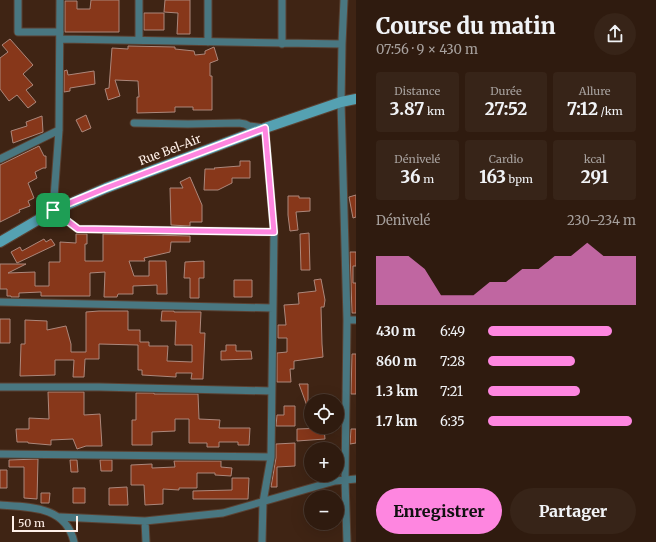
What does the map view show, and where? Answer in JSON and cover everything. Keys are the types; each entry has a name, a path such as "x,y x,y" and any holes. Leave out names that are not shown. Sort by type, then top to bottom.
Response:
{"main road":[{"name":"Rue Bel-Air","path":"0,242 53,210 106,188 265,128 341,102 356,99"}],"street":[{"path":"18,0 18,32 139,40 342,44"},
{"path":"60,0 59,130 53,210 78,229 274,232"},
{"path":"139,0 139,40"},
{"path":"208,0 208,42"},
{"path":"282,0 282,44"},
{"path":"344,0 341,102 347,320 347,542"},
{"path":"134,123 239,123 265,128 274,232 271,457 263,502 262,542"},
{"path":"0,159 59,130"},
{"path":"0,302 273,308"},
{"path":"347,320 356,320"},
{"path":"0,387 99,387 272,391"},
{"path":"0,454 271,457"},
{"path":"0,505 42,509 60,517 145,522 223,513 335,481 356,479"},
{"path":"60,517 65,522 74,542"},
{"path":"145,522 146,542"}],"building":[{"path":"91,0 119,0 119,32 65,32 65,1 77,1 77,9 90,9"},
{"path":"165,0 190,0 190,34 177,34 178,13 164,12"},
{"path":"144,13 164,13 164,30 144,30"},
{"path":"10,39 33,65 23,74 33,85 26,90 36,102 28,108 17,95 9,101 0,89 0,58 8,52 2,45"},
{"path":"128,46 175,47 175,49 194,51 195,55 205,54 205,51 214,47 218,60 210,63 210,76 212,76 212,110 193,110 193,107 175,107 175,112 137,113 137,97 139,97 138,81 115,80 120,96 108,100 105,89 109,88 112,48 128,49"},
{"path":"67,70 68,75 94,71 95,84 70,88 70,91 64,92 64,71"},
{"path":"86,115 91,128 82,132 76,120"},
{"path":"42,116 43,132 13,143 11,131 27,126 26,122"},
{"path":"39,146 44,156 46,156 46,168 35,172 37,178 28,183 34,198 28,201 30,206 19,210 20,212 0,222 0,165"},
{"path":"240,161 250,161 250,178 232,178 232,183 218,190 204,190 205,169 240,166"},
{"path":"190,177 202,205 202,222 190,222 190,226 171,225 170,188 183,188 180,182"},
{"path":"356,195 356,217 353,218 349,197"},
{"path":"288,196 310,198 310,211 296,212 298,230 290,231"},
{"path":"309,233 310,270 301,270 300,234"},
{"path":"76,234 87,234 87,244 85,244 85,261 103,261 103,234 190,236 190,242 171,242 170,252 144,258 145,261 129,261 134,276 149,276 149,261 166,261 167,294 157,294 157,285 133,286 133,294 118,294 117,297 104,297 105,272 90,273 90,296 41,296 41,292 19,293 19,297 11,297 7,296 7,289 0,289 0,264 26,264 8,273 35,272 35,286 49,286 49,262 60,262 60,242 76,243"},
{"path":"44,239 46,242 51,239 55,245 17,263 11,252 20,247 22,251"},
{"path":"350,252 356,252 356,266 353,266 353,283 356,283 356,313 352,313"},
{"path":"204,261 204,278 199,278 199,298 190,298 190,278 184,278 185,262"},
{"path":"321,279 325,300 324,307 321,307 323,357 294,361 294,369 290,369 291,382 277,382 277,353 287,352 287,338 278,338 278,325 286,325 284,305 299,304 298,293 316,291 314,280"},
{"path":"234,280 252,280 252,297 234,297"},
{"path":"128,311 128,330 140,330 140,342 149,342 149,346 168,346 167,361 192,362 192,345 175,345 176,321 161,321 162,311 201,312 200,333 205,333 203,379 191,379 192,373 176,373 176,377 142,375 142,370 138,370 138,345 99,344 99,359 85,359 84,377 73,377 74,360 55,360 55,375 20,376 21,344 25,344 25,320 47,321 47,330 66,326 71,344 71,352 86,352 86,312"},
{"path":"0,319 10,319 10,343 0,343"},
{"path":"226,345 236,345 236,351 251,351 252,359 221,360 221,351 226,351"},
{"path":"352,354 356,354 356,394 351,394"},
{"path":"299,384 308,384 308,394 304,394 304,398"},
{"path":"48,392 84,392 84,415 100,414 102,446 86,446 77,449 73,439 51,440 51,445 17,442 16,429 29,429 29,418 49,419"},
{"path":"136,393 198,394 199,419 220,420 219,428 250,428 249,445 238,445 238,442 219,442 219,447 207,447 207,443 189,443 189,419 175,419 175,431 152,432 152,445 132,445 132,420 136,420"},
{"path":"284,406 295,406 295,426 276,426 277,415 284,415"},
{"path":"297,429 304,429 304,434 325,434 325,439 297,441"},
{"path":"351,429 356,429 356,443 350,444"},
{"path":"295,443 295,466 277,467 277,487 271,487 276,458 276,444"},
{"path":"38,459 37,499 24,498 24,467 9,467 9,460"},
{"path":"70,460 77,460 78,472 71,472"},
{"path":"100,460 112,460 112,471 101,471"},
{"path":"174,461 221,461 221,467 232,468 231,476 215,475 215,473 197,473 197,488 179,488 179,490 163,489 163,504 145,505 144,485 131,485 131,465 152,464 152,468 175,467"},
{"path":"0,470 7,470 7,488 0,488"},
{"path":"232,478 249,478 248,499 193,499 193,491 232,490"},
{"path":"127,487 128,505 109,505 109,488"},
{"path":"73,488 85,488 85,503 73,503"},
{"path":"41,493 50,493 49,503 41,503"}],"route":[{"path":"265,128 274,232 78,229 53,210 106,188 265,128"}]}
